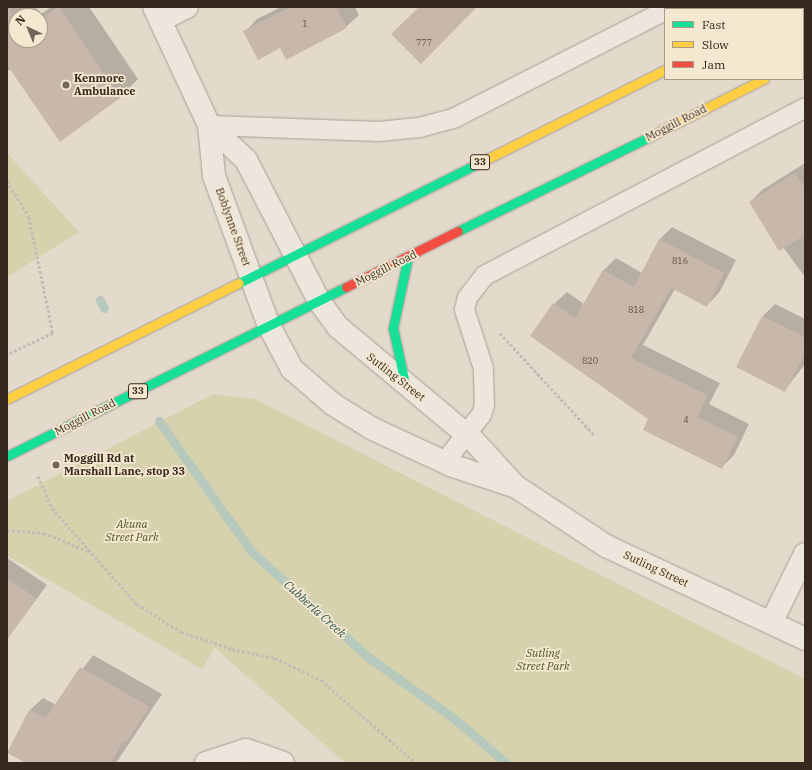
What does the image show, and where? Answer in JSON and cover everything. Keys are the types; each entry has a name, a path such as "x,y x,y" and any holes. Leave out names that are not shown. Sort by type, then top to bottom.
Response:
{"main road":[{"name":"33","path":"7,399 250,276 664,70"},
{"name":"Moggill Road","path":"7,456 762,80"},
{"path":"405,384 393,328 408,257"}],"street":[{"path":"158,14 187,7"},
{"name":"Boblynne Street","path":"158,14 209,126 214,176 269,326"},
{"name":"Boblynne Street","path":"209,126 246,160 295,254"},
{"name":"Sutling Street","path":"295,254 319,301 338,327 466,434 515,486 606,546 805,639"},
{"name":"Sutling Street","path":"269,326 292,369 312,389 374,429 444,462 515,486"},
{"path":"771,623 805,554"},
{"path":"206,763 246,750 283,763"}],"lane":[{"path":"209,126 378,130 426,125 453,118 664,11"},
{"path":"444,462 481,414 485,381 464,309 467,297 484,275 805,107"}],"path":[{"path":"7,181 29,217 53,333 7,355"},
{"path":"496,329 594,435"},
{"path":"38,476 52,508 137,604 182,632 232,649 275,658 321,680 416,763"},
{"path":"7,530 44,533 93,553"}],"green space":[{"path":"7,153 79,232 7,277"},
{"name":"Sutling Street Park","path":"213,394 255,399 805,679 805,763 345,763 215,648 202,669 7,556 7,501"}],"building":[{"name":"Kenmore Ambulance","path":"7,7 8,48 48,48 48,14 59,7 120,98 60,142 7,65"},
{"path":"291,7 336,7 347,28 286,60 280,48 258,60 243,31"},
{"path":"419,7 477,7 421,64 391,34"},
{"path":"795,173 805,188 805,235 779,251 749,202"},
{"path":"659,239 724,273 707,307 671,288 631,358 708,395 697,417 738,437 722,469 643,430 648,419 530,336 553,303 575,318 603,270 634,287"},
{"path":"762,316 805,337 805,354 785,392 736,367"},
{"path":"7,578 36,598 7,640"},
{"path":"80,667 150,707 126,743 123,741 111,763 26,763 7,753 29,710 46,718"}],"waterway":[{"name":"Cubberla Creek","path":"100,300 104,308"},
{"name":"Cubberla Creek","path":"159,421 251,551 368,657 456,720 506,763"}],"traffic: fast":[{"path":"458,231 649,137"},
{"path":"239,283 481,162"},
{"path":"405,384 393,328 408,257"},
{"path":"7,456 346,287"}],"traffic: slow":[{"path":"481,162 664,70"},
{"path":"649,137 762,80"},
{"path":"7,399 239,283"}],"traffic: jam":[{"path":"346,287 458,231"}],"place":[{"name":"Kenmore Ambulance","path":"66,85"},
{"name":"Moggill Rd at Marshall Lane, stop 33","path":"56,465"}],"park label":[{"name":"Akuna Street Park","path":"132,531"}]}
